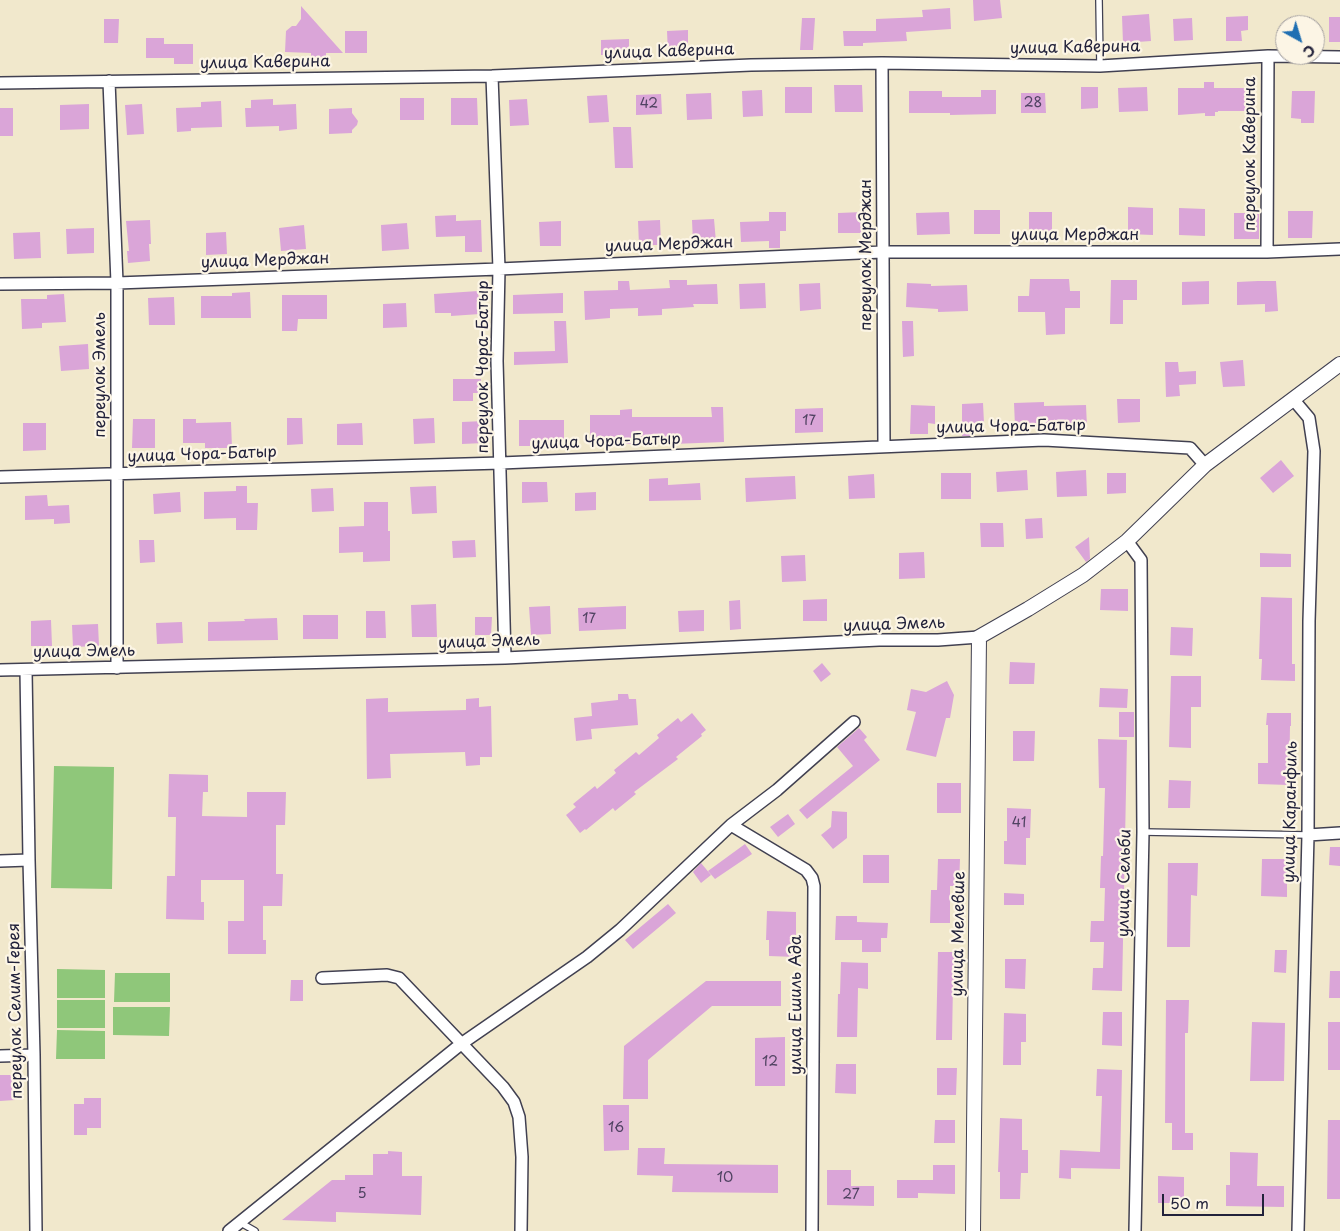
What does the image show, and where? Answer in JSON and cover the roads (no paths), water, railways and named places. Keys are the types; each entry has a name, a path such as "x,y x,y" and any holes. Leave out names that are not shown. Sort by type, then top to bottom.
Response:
{"street":[{"name":"улица Каверина","path":"0,83 492,76 751,65 1100,66 1268,56 1340,57"},
{"name":"переулок Каверина","path":"1267,252 1268,56"},
{"name":"переулок Мерджан","path":"882,64 884,446"},
{"name":"переулок Чора-Батыр","path":"492,76 499,269 497,361 505,658"},
{"name":"переулок Эмель","path":"109,81 116,283 118,474 117,668"},
{"name":"улица Мерджан","path":"0,284 116,283 882,252 1267,252 1340,248"},
{"path":"979,637 1028,610 1083,576 1126,541 1205,466 1340,364"},
{"name":"улица Каранфиль","path":"1293,399 1309,418 1314,450 1309,621 1308,835 1298,1231"},
{"name":"улица Чора-Батыр","path":"0,477 501,463 1044,440 1190,448 1205,466"},
{"name":"улица Сельби","path":"1126,541 1141,560 1143,832 1135,1231"},
{"name":"улица Эмель","path":"0,670 505,658 979,637"},
{"name":"улица Мелевше","path":"973,1231 979,637"},
{"name":"переулок Селим-Герея","path":"26,670 36,1231"},
{"path":"230,1231 461,1044 587,957 620,930 731,825 777,790 854,722"},
{"name":"улица Ешиль Ада","path":"731,825 806,870 812,878 814,886 812,1231"},
{"path":"1308,835 1340,834"},
{"path":"0,860 28,860"},
{"path":"322,978 387,975 399,978 503,1087 514,1102 519,1117 522,1157 521,1231"},
{"path":"0,1056 34,1055"}],"lane":[{"path":"1099,0 1100,66"},
{"path":"1143,832 1308,835"},
{"path":"241,1223 254,1231"}]}
